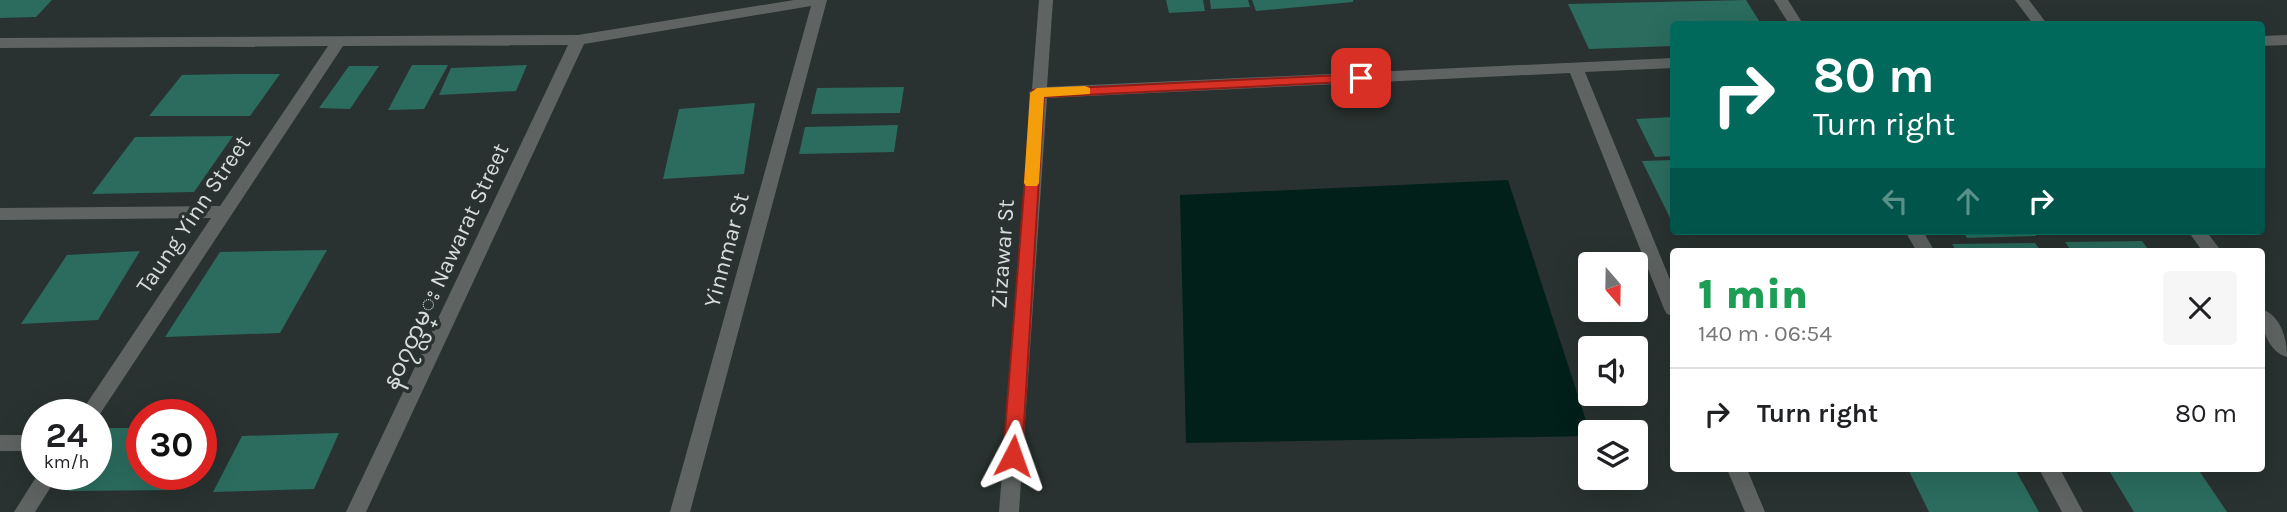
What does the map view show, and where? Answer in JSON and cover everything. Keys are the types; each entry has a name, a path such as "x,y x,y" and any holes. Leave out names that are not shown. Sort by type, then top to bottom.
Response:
{"street":[{"path":"0,43 578,40 820,0"},
{"name":"Yinnmar St","path":"680,512 820,0"},
{"name":"Zizawar St","path":"1009,512 1037,93 1046,0"},
{"path":"1782,0 1794,21"},
{"path":"2022,0 2038,21"},
{"name":"နဝ၇တ္လမ္း Nawarat Street","path":"356,512 578,40"},
{"path":"2265,41 2287,40"},
{"name":"Taung Yinn Street","path":"100,399 338,42"},
{"path":"1037,93 1670,63"},
{"path":"1576,68 1670,302"},
{"path":"0,214 223,212"},
{"path":"2265,321 2287,350"},
{"path":"0,443 21,443"},
{"path":"1738,472 1755,512"},
{"path":"2051,472 2073,512"},
{"path":"24,512 38,490"}],"shaded area":[{"path":"1508,180 1578,396 1578,406 1581,406 1586,420 1578,420 1578,436 1186,443 1180,195"}],"building":[{"path":"0,0 52,0 36,17 0,18"},
{"path":"1166,0 1203,0 1205,11 1169,13"},
{"path":"1210,0 1248,0 1250,7 1211,9"},
{"path":"1252,0 1353,0 1353,2 1256,11"},
{"path":"1746,0 1759,21 1670,21 1670,46 1589,49 1568,4"},
{"path":"412,65 448,65 424,109 388,110"},
{"path":"527,65 516,91 439,95 451,68"},
{"path":"349,66 379,66 350,109 319,108"},
{"path":"280,74 250,116 149,116 182,75"},
{"path":"904,87 900,113 811,114 817,88"},
{"path":"755,103 744,174 663,179 679,109"},
{"path":"1670,117 1670,156 1655,157 1636,119"},
{"path":"898,125 894,152 799,154 805,127"},
{"path":"233,136 194,192 92,194 135,137"},
{"path":"1670,160 1670,218 1642,161"},
{"path":"1965,235 2036,236 1967,238"},
{"path":"2142,241 2147,248 2069,248 2065,242"},
{"path":"2035,243 2039,248 1954,248 1952,244"},
{"path":"327,250 280,333 165,337 220,252"},
{"path":"140,251 98,320 21,324 67,255"},
{"path":"112,428 126,428 126,490 175,490 68,491 112,490"},
{"path":"339,433 314,489 213,492 217,490 217,484 242,436"},
{"path":"1909,472 2017,472 2039,512 1929,512"},
{"path":"2110,472 2200,472 2227,512 2134,512"}],"slow traffic":[{"path":"1031,183 1037,93 1085,91"}],"route":[{"path":"1013,456 1037,93 1361,78"}]}
